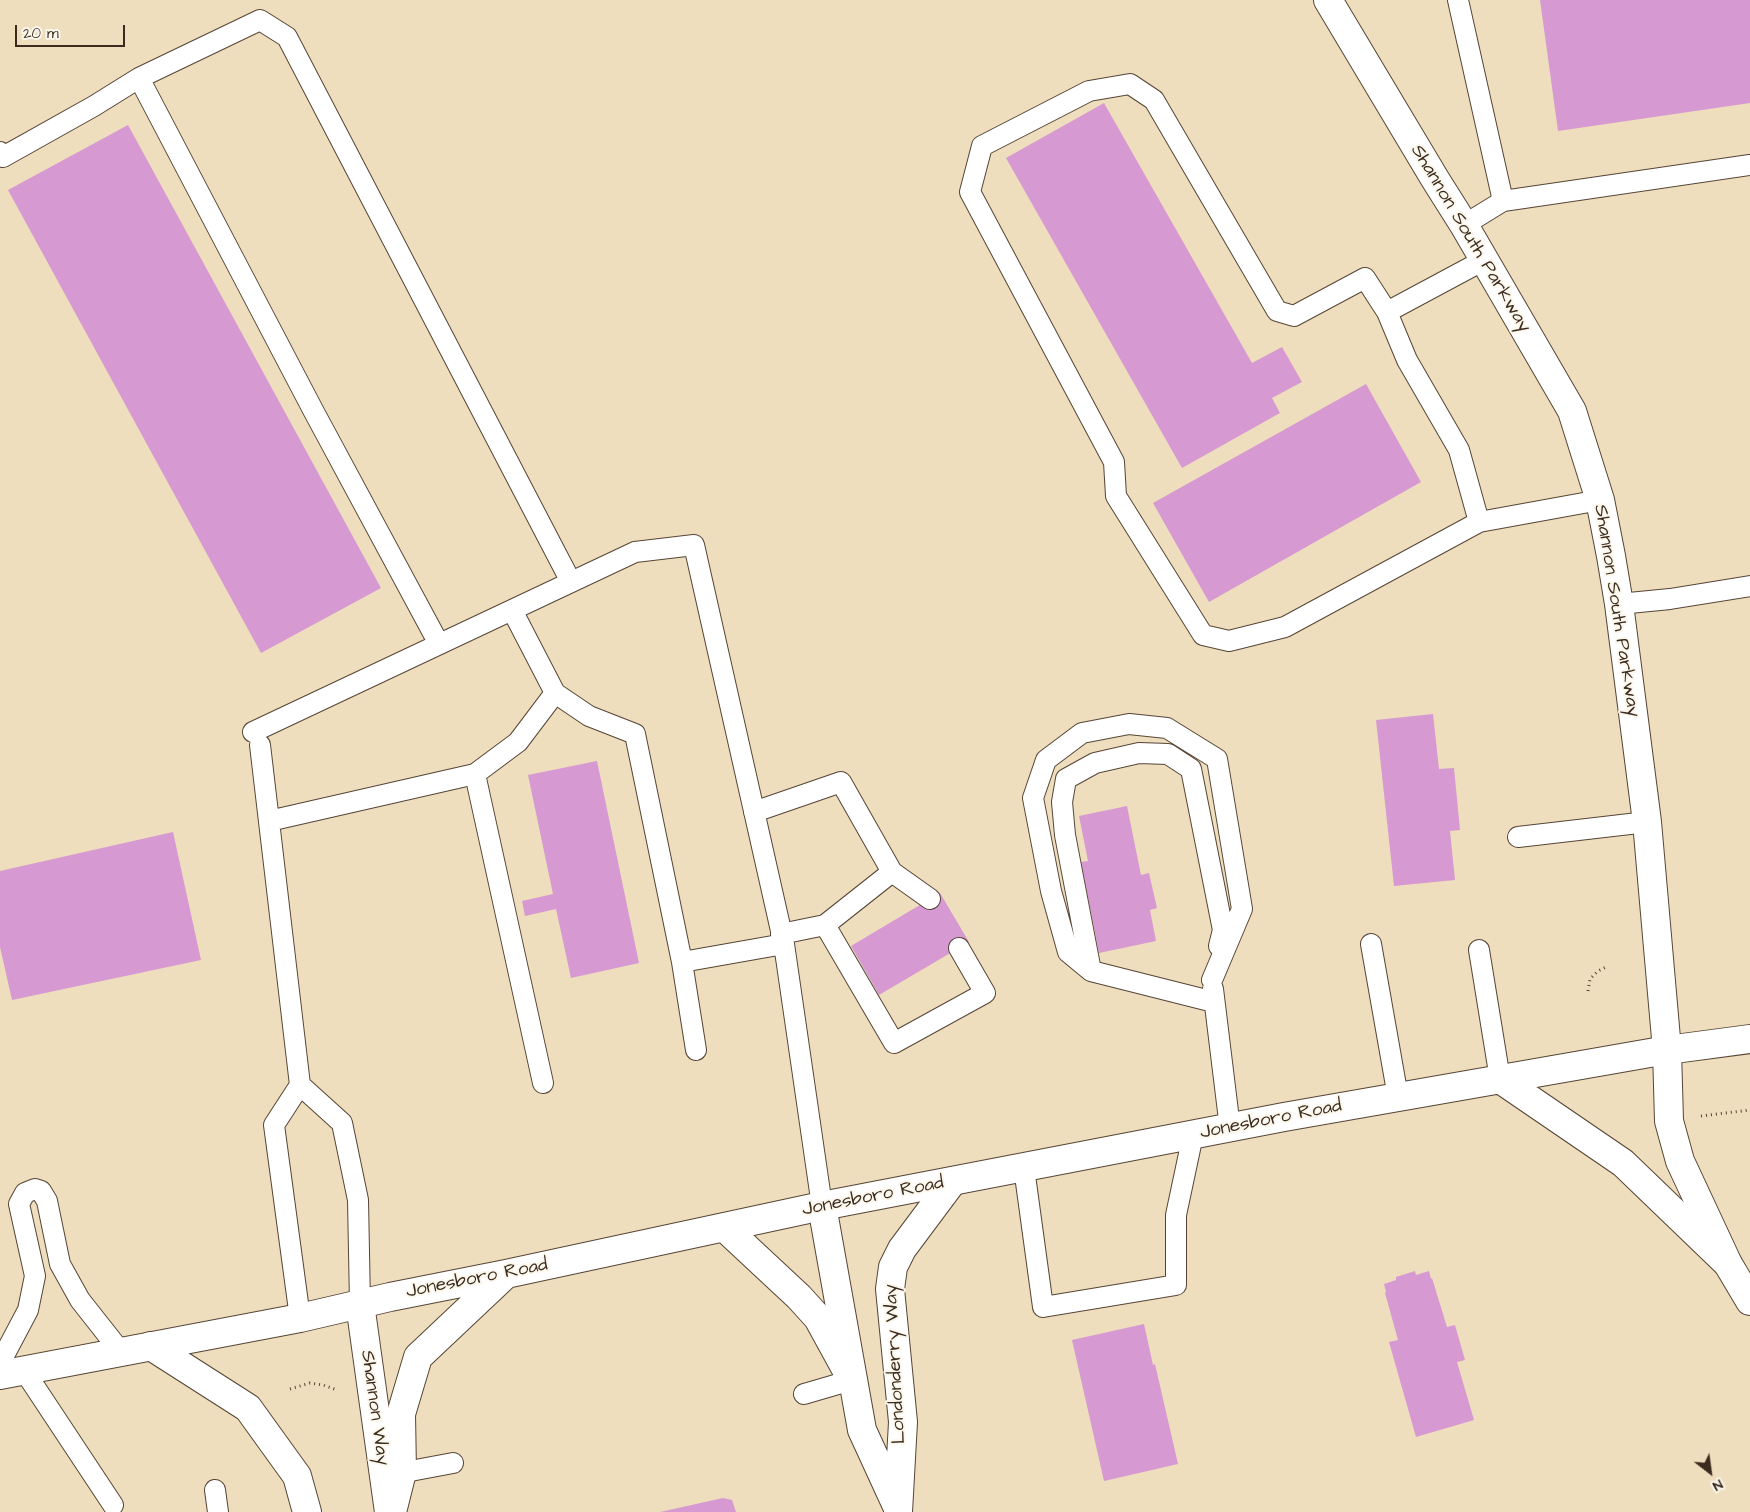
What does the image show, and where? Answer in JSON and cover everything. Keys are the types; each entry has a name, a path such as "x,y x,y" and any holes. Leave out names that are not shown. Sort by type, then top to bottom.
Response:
{"main road":[{"name":"Shannon South Parkway","path":"1328,0 1464,225 1572,411 1600,500 1618,604 1647,822 1668,1050 1669,1121 1680,1161 1728,1264"},
{"name":"Jonesboro Road","path":"8,1370 121,1352 300,1318 390,1297 725,1228 822,1206 1193,1135 1668,1050 1750,1039"},
{"path":"1500,1079 1623,1163 1728,1264 1750,1301"},
{"name":"Londonderry Way","path":"897,1509 903,1422 890,1289 893,1267 902,1249 952,1182"},
{"name":"Londonderry Way","path":"822,1206 862,1430 897,1509"},
{"path":"725,1228 799,1297 818,1318 852,1380"},
{"path":"390,1512 401,1414 418,1357 506,1274"},
{"name":"Shannon Way","path":"360,1304 393,1474"},
{"path":"151,1346 248,1408 296,1476 307,1512"}],"lane":[{"path":"1458,0 1503,201"},
{"path":"0,152 3,157 94,106 139,78 260,20 287,37 571,582"},
{"path":"139,78 313,410 439,644"},
{"path":"1479,522 1459,450 1407,360 1387,312 1365,278 1294,316 1277,311 1154,100 1130,84 1089,91 982,146 970,192 1114,462 1116,496 1203,635 1230,641 1285,627 1479,522 1600,500"},
{"path":"1464,225 1503,201 1750,165"},
{"path":"1387,312 1484,260"},
{"path":"300,1318 274,1125 300,1085 269,821 257,738 439,644 635,552 694,545 782,939 822,1206"},
{"path":"1618,604 1670,599 1750,586"},
{"path":"512,610 555,693 589,716 635,734 682,962 696,1050"},
{"path":"269,821 475,774 518,742 555,693"},
{"path":"1212,980 1242,909 1217,759 1167,728 1129,724 1082,733 1046,760 1033,798 1051,890 1068,952 1091,971 1214,1002"},
{"path":"1091,971 1075,879 1065,835 1062,802 1066,779 1095,764 1139,753 1168,754 1191,769 1223,930 1212,980 1230,1128"},
{"path":"475,774 543,1083"},
{"path":"754,812 841,782 892,872 930,899"},
{"path":"1518,837 1647,822"},
{"path":"682,962 782,939 825,926 892,872"},
{"path":"825,926 894,1043 985,993 959,948"},
{"path":"1371,944 1398,1097"},
{"path":"1479,950 1500,1079"},
{"path":"300,1085 342,1123 358,1200 360,1304"},
{"path":"1024,1168 1043,1307 1176,1285 1176,1215 1193,1135"},
{"path":"113,1505 8,1370 28,1310 35,1276 19,1204 25,1193 35,1189 41,1190 47,1201 60,1264 80,1300 121,1352"},
{"path":"804,1394 852,1380"},
{"path":"393,1474 453,1463"},
{"path":"215,1490 218,1512"}],"path":[{"path":"1588,990 1590,979 1598,971 1608,966"},
{"path":"1693,1117 1750,1110"},
{"path":"290,1389 310,1383 337,1390"}],"building":[{"path":"1540,0 1750,0 1750,103 1558,131"},
{"path":"1104,103 1252,363 1282,347 1302,382 1272,398 1280,413 1182,468 1006,158"},
{"path":"128,125 381,588 261,653 8,190"},
{"path":"1366,384 1421,482 1209,602 1153,503"},
{"path":"1433,714 1439,769 1454,768 1460,830 1450,831 1455,880 1394,886 1376,720"},
{"path":"597,761 639,963 571,978 556,909 525,916 522,901 553,894 528,775"},
{"path":"1127,806 1141,875 1149,873 1157,908 1150,910 1156,941 1099,953 1081,862 1088,861 1079,816"},
{"path":"173,832 201,960 12,1000 0,947 0,871"},
{"path":"940,893 969,942 879,995 851,946"},
{"path":"1415,1271 1416,1275 1429,1271 1447,1327 1455,1325 1465,1360 1457,1362 1474,1420 1416,1437 1389,1342 1398,1340 1384,1284 1396,1280 1396,1277"},
{"path":"1144,1324 1178,1464 1104,1481 1072,1340"},
{"path":"723,1498 732,1500 736,1512 660,1512"}]}
